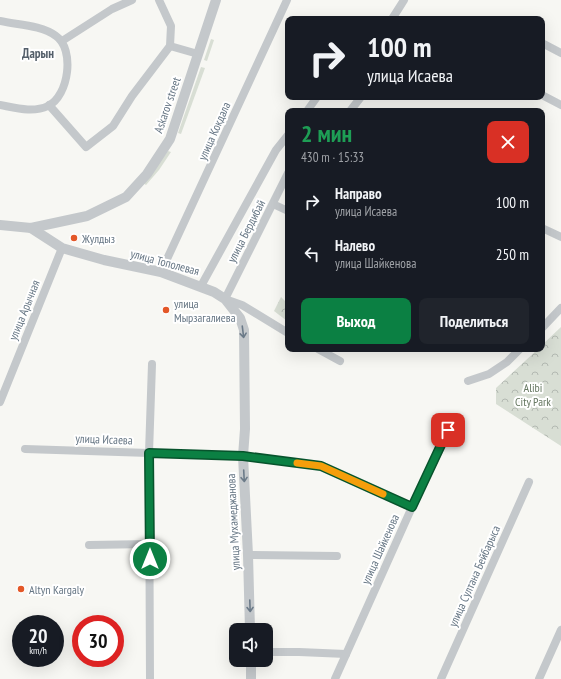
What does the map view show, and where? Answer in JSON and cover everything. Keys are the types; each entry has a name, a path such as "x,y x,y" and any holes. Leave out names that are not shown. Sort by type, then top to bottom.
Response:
{"street":[{"path":"62,41 112,9 132,0"},
{"path":"50,106 86,147 112,126 132,96 170,46 171,26 159,0"},
{"name":"Askarov street","path":"0,226 31,228 86,216 126,197 147,174 170,139 216,0"},
{"name":"улица Кокдала","path":"161,272 287,0"},
{"path":"394,16 404,0"},
{"path":"0,21 47,31 56,35 66,48 68,67 61,93 50,106 28,110 0,105"},
{"path":"545,45 561,54"},
{"path":"170,46 198,54"},
{"path":"545,97 561,105"},
{"path":"308,108 315,100"},
{"path":"201,286 276,150 285,139"},
{"name":"улица Бердибай","path":"224,299 285,179"},
{"path":"273,204 285,210"},
{"name":"улица Тополевая","path":"31,228 62,248 104,260 161,272 201,286 224,299 242,306 285,331"},
{"path":"545,229 561,237"},
{"name":"улица Арычная","path":"0,402 62,248"},
{"name":"улица Мухамеджанова","path":"224,299 240,318 244,330 245,429 243,456 250,623"},
{"path":"545,325 561,308"},
{"path":"324,352 340,361"},
{"path":"468,381 489,374 507,362 517,352"},
{"path":"150,679 149,453 152,364"},
{"name":"улица Шайкенова","path":"335,679 448,430"},
{"name":"улица Исаева","path":"25,449 243,456 321,466 412,507"},
{"name":"улица Султана Бейбарыса","path":"441,679 529,482"},
{"path":"90,545 150,544"},
{"path":"248,555 337,556"},
{"path":"539,679 561,630"},
{"path":"273,652 346,654"},
{"path":"251,667 251,679"}],"green space":[{"path":"211,39 214,40 207,61 204,60"},
{"path":"201,67 205,68 181,134 178,133"},
{"path":"168,151 171,152 159,170 146,185 143,183"},
{"path":"281,297 285,301 285,319 274,311"},
{"name":"Alibi City Park","path":"561,327 561,446 496,404 496,388 535,352 545,352 545,342"}],"slow traffic":[{"path":"297,463 321,466 383,494"}],"place":[{"name":"Жулдыз","path":"74,238"},
{"name":"улица Мырзагалиева","path":"166,310"},
{"name":"Altyn Kargaly","path":"21,589"}],"district":[{"name":"Дарын","path":"38,53"}],"route":[{"path":"150,559 149,453 243,456 321,466 412,507 448,430"}]}
